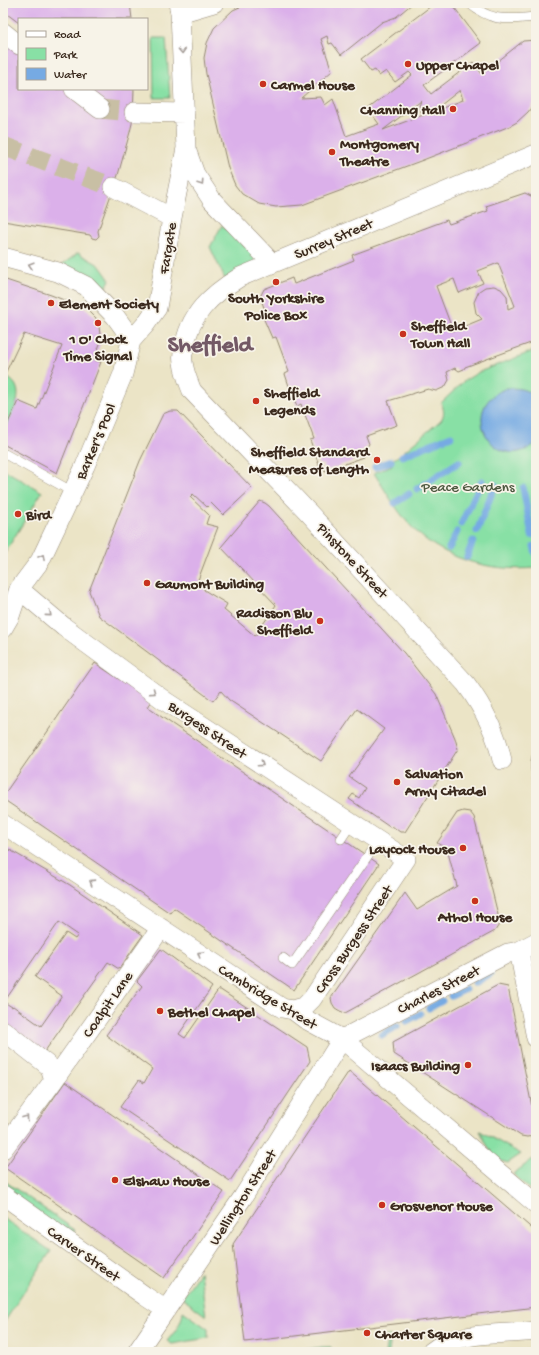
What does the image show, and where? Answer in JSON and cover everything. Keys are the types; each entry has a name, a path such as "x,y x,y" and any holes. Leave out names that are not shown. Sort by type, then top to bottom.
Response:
{"street":[{"path":"179,8 214,3"},
{"name":"Fargate","path":"131,341 157,308 172,218 186,148 179,8"},
{"path":"3,32 18,44"},
{"path":"75,90 100,109"},
{"path":"134,112 185,113"},
{"name":"Fargate","path":"186,148 195,174 212,200 272,263"},
{"name":"Surrey Street","path":"185,373 182,360 186,334 206,303 240,277 536,154"},
{"path":"113,187 172,218"},
{"path":"3,257 58,272 86,286 115,316 128,334 131,341"},
{"name":"Barker's Pool","path":"3,628 10,616 19,589 40,561 85,466 123,374 131,341"},
{"name":"Pinstone Street","path":"185,373 192,391 308,512 466,684 476,698 494,733 502,760"},
{"path":"3,600 19,589"},
{"name":"Burgess Street","path":"19,589 64,627 346,831 378,841 406,859"},
{"name":"Cambridge Street","path":"3,824 282,1008 293,1010 300,1016 342,1039 536,1204"},
{"name":"Cross Burgess Street","path":"293,1010 304,1007 312,999 406,859"},
{"name":"Coalpit Lane","path":"3,1149 54,1080 160,928"},
{"name":"Charles Street","path":"342,1039 508,953 519,950 536,942"},
{"path":"519,950 536,1038"},
{"path":"3,1030 50,1067 54,1080"},
{"name":"Wellington Street","path":"139,1349 243,1197 342,1039"},
{"name":"Carver Street","path":"3,1195 166,1310"},
{"path":"431,1352 439,1345 460,1338 536,1331"}],"lane":[{"path":"469,3 484,14 493,17 505,19 536,17"},
{"path":"5,454 73,492"},
{"path":"283,958 292,965 378,841"}],"green space":[{"path":"153,38 166,38 170,98 154,98"},
{"path":"222,225 260,261 225,279 210,247"},
{"path":"78,253 99,265 110,280 105,289 62,265"},
{"name":"Peace Gardens","path":"536,350 536,568 501,568 483,565 450,554 435,546 421,535 408,523 390,499 374,473 392,465 391,461 441,420 444,412 441,403 464,381 479,372"},
{"path":"3,375 16,385 18,399 13,414 3,434"},
{"path":"3,469 42,492 3,556"},
{"path":"480,1131 521,1154 508,1163 494,1159"},
{"path":"533,1159 536,1165 536,1195 513,1174"},
{"path":"3,1180 75,1230 69,1236 3,1192"},
{"path":"3,1218 51,1251 3,1324"},
{"path":"200,1272 206,1316 182,1298"},
{"path":"183,1311 208,1329 208,1338 172,1344 167,1341 178,1327"},
{"path":"391,1336 389,1352 385,1352 387,1342 384,1337"},
{"path":"331,1347 330,1352 300,1352 301,1350"}],"water":[{"path":"507,388 523,390 536,397 536,443 521,451 507,452 495,446 486,436 482,423 483,410 491,397"}],"building":[{"path":"3,3 130,3 132,18 18,18 18,22 3,11"},
{"path":"249,3 413,3 396,17 382,22 341,55 332,43 329,44 327,36 321,39 332,71 301,98 321,97 325,105 333,99 346,136 379,124 368,109 412,75 409,72 395,82 386,71 379,76 375,70 371,72 361,59 435,3 451,3 481,43 424,85 431,94 473,62 482,74 523,41 536,40 536,101 528,112 510,126 302,205 276,207 259,204 242,194 235,185 228,168 206,74 204,58 207,43 214,28 233,10","holes":["460,90 463,100 432,112","421,101 419,106 421,112 426,114 383,130"]},
{"path":"3,37 18,49 18,90 134,90 133,119 130,132 118,175 98,231 99,236 96,239 92,238 90,235 3,221"},
{"name":"Sheffield Town Hall","path":"525,193 535,198 536,341 465,367 459,371 455,368 447,372 449,380 445,387 436,391 428,389 388,401 397,425 366,436 369,444 361,451 364,457 325,471 323,464 319,465 310,440 314,439 301,404 297,406 290,389 285,374 289,372 276,337 272,338 262,315 266,313 260,297 264,289 292,278 294,284 354,260 352,255 447,220 449,224 488,211 486,206","holes":["498,263 515,306 508,309 507,296 501,289 494,286 485,287 479,291 474,302 476,313 482,319 453,331 436,286 454,279 459,293 483,283 478,271"]},
{"path":"3,279 87,309 96,318 99,327 101,341 94,360 101,362 57,473 3,444 3,434 18,401 37,409 62,346 24,334 4,376 3,375"},
{"path":"170,411 178,411 252,488 223,515 211,503 207,507 193,494 190,497 209,515 206,524 218,527 198,580 205,585 204,590 227,604 224,610 255,636 276,605 221,547 260,501 265,503 404,653 436,694 455,738 458,749 405,832 400,832 392,826 391,828 349,799 353,794 359,798 365,788 349,777 384,729 357,709 321,761 229,700 221,691 213,701 99,616 89,591 140,461 163,414"},
{"path":"95,663 151,701 147,707 379,864 294,990 174,908 170,913 3,799 3,796"},
{"path":"536,745 536,798 535,798 531,761"},
{"path":"463,811 470,812 474,817 500,923 495,931 345,1013 335,1008 331,998 405,893 417,910 457,886 447,849 437,843 457,813"},
{"path":"3,846 70,885 143,935 119,969 108,962 45,1051 3,1022","holes":["59,922 78,935 75,939 66,933 35,977 62,996 41,1026 13,1006 12,1007 4,1002"]},
{"path":"161,949 212,987 179,1034 185,1038 219,989 307,1047 310,1061 230,1181 120,1107 139,1080 144,1083 152,1069 106,1035 142,986 137,981"},
{"name":"Isaacs Building","path":"498,985 508,987 536,1127 536,1132 533,1136 521,1136 394,1054 393,1042"},
{"name":"Grosvenor House","path":"349,1071 536,1232 536,1307 245,1342 233,1244"},
{"name":"Elshaw House","path":"65,1082 224,1192 164,1278 5,1168"}],"waterway":[{"path":"402,456 451,436"},
{"path":"375,467 391,461"},
{"path":"417,489 459,462"},
{"path":"461,524 482,481"},
{"path":"477,531 495,485"},
{"path":"523,488 532,535"},
{"path":"395,503 409,494"},
{"path":"449,548 457,532"},
{"path":"467,557 473,541"},
{"path":"534,546 536,554"},
{"path":"475,983 490,974"},
{"path":"451,996 465,989"},
{"path":"429,1008 442,1001"},
{"path":"407,1021 420,1014"},
{"path":"382,1035 397,1026"}],"tunnel":[{"path":"100,109 134,112"},
{"path":"3,146 113,187"}],"place":[{"name":"Upper Chapel","path":"408,64"},
{"name":"Carmel House","path":"263,84"},
{"name":"Channing Hall","path":"453,109"},
{"name":"Montgomery Theatre","path":"332,152"},
{"name":"South Yorkshire Police Box","path":"276,282"},
{"name":"Element Society","path":"51,303"},
{"name":"1 O' Clock Time Signal","path":"98,323"},
{"name":"Sheffield Town Hall","path":"403,334"},
{"name":"Sheffield Legends","path":"256,401"},
{"name":"Sheffield Standard Measures of Length","path":"377,460"},
{"name":"Bird","path":"18,514"},
{"name":"Gaumont Building","path":"147,583"},
{"name":"Radisson Blu Sheffield","path":"320,621"},
{"name":"Salvation Army Citadel","path":"397,782"},
{"name":"Laycock House","path":"463,848"},
{"name":"Athol House","path":"475,901"},
{"name":"Bethel Chapel","path":"160,1011"},
{"name":"Isaacs Building","path":"468,1065"},
{"name":"Elshaw House","path":"115,1180"},
{"name":"Grosvenor House","path":"382,1205"},
{"name":"Charter Square","path":"367,1333"}],"district":[{"name":"Sheffield","path":"210,343"}]}
